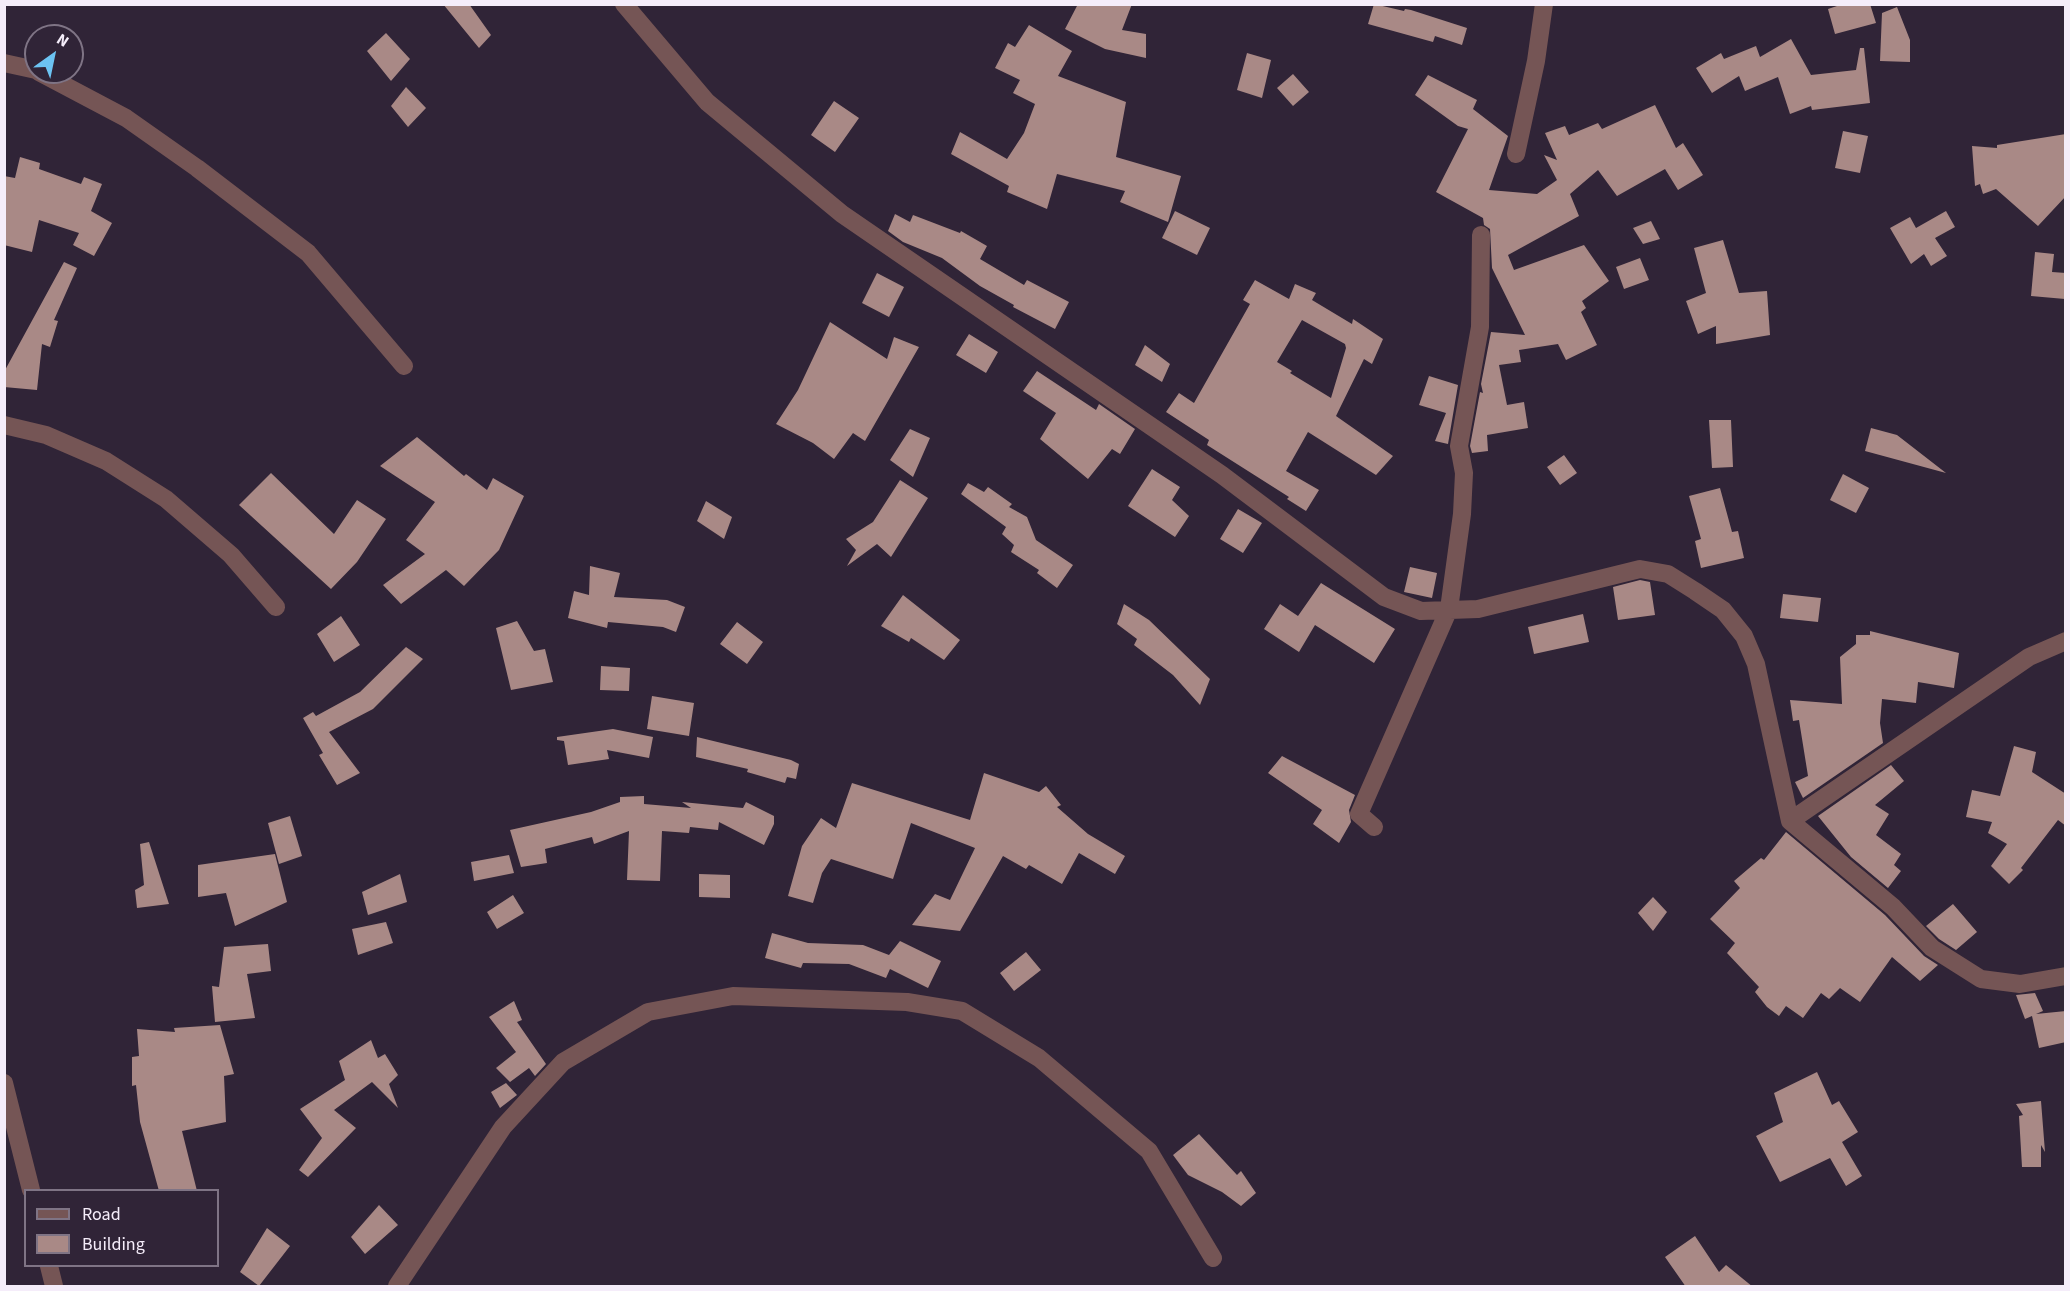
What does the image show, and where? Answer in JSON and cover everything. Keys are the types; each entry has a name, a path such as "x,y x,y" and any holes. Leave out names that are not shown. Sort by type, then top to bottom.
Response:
{"street":[{"path":"624,4 707,102 842,214 1222,475 1384,597 1421,611 1478,609 1640,569 1668,574 1695,591 1723,610 1744,636 1756,664 1790,821 1893,907 1932,948 1981,979 2020,984 2066,976"},
{"path":"1516,154 1536,61 1544,4"},
{"path":"4,63 24,68"},
{"path":"62,84 126,118 197,168 308,253 404,366"},
{"path":"1374,827 1359,814 1449,609 1462,514 1464,473 1459,446 1480,327 1481,235"},
{"path":"4,425 46,435 106,461 166,499 231,555 276,607"},
{"path":"1790,821 2030,657 2066,641"},
{"path":"397,1287 503,1127 563,1062 648,1012 733,996 908,1002 962,1011 1039,1058 1149,1151 1213,1258"},
{"path":"4,1083 30,1189"},
{"path":"49,1267 54,1287"}],"building":[{"path":"443,4 469,4 491,35 479,48"},
{"path":"1078,4 1132,4 1122,30 1146,34 1146,58 1105,49 1065,29"},
{"path":"1374,4 1404,11 1405,9 1411,10 1467,28 1462,45 1435,36 1433,42 1368,24"},
{"path":"1843,4 1870,4 1876,23 1835,34 1828,9"},
{"path":"1897,7 1910,40 1910,62 1880,61 1882,13"},
{"path":"1029,25 1072,51 1058,76 1126,102 1116,157 1181,176 1168,222 1120,202 1125,191 1057,174 1047,209 1007,192 1009,186 951,154 960,132 1007,159 1024,133 1035,104 1013,93 1020,80 995,68 1008,43 1015,47"},
{"path":"386,33 410,59 391,81 367,51"},
{"path":"1791,39 1811,75 1856,70 1860,48 1864,48 1870,103 1812,110 1811,106 1790,114 1778,77 1745,91 1739,76 1712,93 1696,68 1721,53 1724,59 1756,46 1760,57"},
{"path":"1247,53 1271,60 1262,98 1237,90"},
{"path":"1293,74 1309,92 1293,106 1277,88"},
{"path":"1428,75 1477,100 1473,109 1508,136 1489,190 1537,194 1557,180 1544,155 1557,160 1545,133 1565,126 1569,135 1598,123 1602,129 1655,105 1676,148 1683,143 1703,175 1678,190 1665,169 1617,196 1598,170 1570,194 1579,216 1508,255 1514,270 1584,245 1609,281 1582,301 1586,308 1581,312 1597,345 1566,360 1558,344 1519,350 1521,362 1499,365 1507,405 1524,402 1528,428 1487,435 1488,451 1472,453 1470,446 1480,392 1483,393 1481,384 1491,332 1525,335 1492,268 1490,229 1484,225 1483,218 1436,192 1468,129 1458,126 1415,95"},
{"path":"406,87 426,108 408,127 391,106"},
{"path":"834,101 859,118 835,152 811,135"},
{"path":"1843,131 1868,136 1860,173 1835,168"},
{"path":"2066,134 2066,196 2038,226 1996,189 1983,194 1980,184 1975,186 1972,146 1997,148 1997,145"},
{"path":"20,157 40,163 39,169 81,184 84,177 102,184 91,211 112,223 94,256 73,245 79,233 39,220 32,252 4,245 4,176 15,178"},
{"path":"1175,211 1210,228 1197,255 1162,238"},
{"path":"1946,211 1955,227 1935,238 1947,256 1931,266 1924,254 1911,264 1890,228 1910,217 1916,228"},
{"path":"895,214 910,222 913,215 960,233 961,231 987,246 980,259 1024,285 1027,280 1069,302 1055,329 1013,307 1014,305 980,286 942,258 903,242 888,231"},
{"path":"1651,221 1660,239 1643,244 1633,228"},
{"path":"1723,240 1739,293 1767,291 1770,335 1716,344 1716,326 1698,334 1686,301 1706,293 1694,248"},
{"path":"2035,252 2054,254 2052,272 2066,273 2065,299 2031,296"},
{"path":"1640,258 1649,280 1624,289 1616,267"},
{"path":"64,262 77,268 54,320 58,321 50,347 42,344 37,390 4,387 4,372"},
{"path":"877,273 904,287 889,317 862,303"},
{"path":"1255,280 1289,299 1295,284 1316,293 1312,300 1352,324 1353,319 1383,339 1372,364 1364,359 1336,416 1393,456 1376,475 1308,432 1286,471 1319,490 1306,511 1287,499 1289,497 1207,445 1209,440 1166,412 1179,393 1194,403 1250,304 1243,300","holes":["1302,320 1345,344 1346,348 1331,398 1290,373 1292,371 1277,362"]},
{"path":"830,322 887,359 894,337 919,347 865,441 853,433 834,459 813,443 776,424 798,390"},
{"path":"969,334 998,352 986,373 956,355"},
{"path":"1145,345 1170,364 1162,382 1135,365"},
{"path":"1037,371 1096,410 1099,404 1135,429 1120,454 1112,449 1088,479 1040,439 1056,413 1023,391"},
{"path":"1429,376 1458,385 1448,444 1435,441 1446,413 1419,405"},
{"path":"1709,420 1731,420 1733,467 1712,468"},
{"path":"1871,428 1897,435 1946,473 1865,451"},
{"path":"910,429 930,438 913,477 890,460"},
{"path":"417,437 464,476 466,474 487,490 493,478 524,496 499,550 464,586 446,570 401,604 383,585 425,554 406,540 435,502 380,466"},
{"path":"1564,455 1577,473 1560,485 1547,467"},
{"path":"1152,469 1180,487 1172,500 1189,516 1175,537 1128,506"},
{"path":"271,473 334,534 357,500 386,519 357,562 331,589 239,505"},
{"path":"1843,474 1869,488 1856,513 1830,500"},
{"path":"900,480 928,498 891,557 877,544 847,566 856,550 846,539 873,522"},
{"path":"968,483 984,492 988,487 1012,504 1009,507 1027,517 1036,540 1073,565 1057,588 1037,573 1039,570 1011,552 1014,545 1002,534 1006,527 961,494"},
{"path":"1720,488 1732,532 1738,531 1744,558 1701,568 1695,541 1701,539 1689,496"},
{"path":"706,501 732,517 724,539 697,521"},
{"path":"1238,509 1262,523 1243,553 1220,539"},
{"path":"590,566 620,573 614,597 667,600 685,607 676,632 663,627 608,622 607,628 568,618 574,591 589,595"},
{"path":"1410,567 1437,573 1432,598 1404,592"},
{"path":"1640,580 1650,582 1655,615 1618,620 1613,587"},
{"path":"1321,583 1395,629 1374,663 1315,625 1299,652 1264,629 1280,604 1298,616"},
{"path":"1783,594 1821,598 1818,622 1780,618"},
{"path":"903,595 960,640 944,660 911,638 909,642 881,626"},
{"path":"1124,604 1149,620 1210,679 1200,705 1173,675 1134,645 1137,639 1117,624"},
{"path":"1583,614 1589,642 1534,654 1528,627"},
{"path":"341,616 360,645 334,662 317,634"},
{"path":"517,621 534,651 545,649 553,682 511,690 496,628"},
{"path":"737,622 763,642 747,664 720,644"},
{"path":"1870,631 1959,653 1954,688 1918,682 1916,703 1882,699 1880,723 1883,743 1803,798 1795,782 1808,776 1799,720 1793,721 1790,700 1842,704 1840,657 1856,644 1856,635 1870,635"},
{"path":"406,647 423,659 373,709 329,732 360,773 337,785 319,755 323,753 303,718 313,712 316,716 360,692"},
{"path":"601,666 630,668 629,691 600,690"},
{"path":"652,696 694,703 689,736 647,729"},
{"path":"613,729 653,737 649,758 607,750 609,759 568,765 564,741 557,740 557,737"},
{"path":"697,737 791,760 799,764 796,779 787,777 785,783 747,772 748,769 696,757"},
{"path":"2014,746 2036,752 2032,772 2066,794 2066,826 2058,820 2021,868 2023,870 2009,884 1991,866 2007,844 1988,833 1992,822 1966,817 1972,790 2000,796"},
{"path":"1282,756 1355,795 1349,810 1351,822 1339,843 1313,824 1322,810 1268,773"},
{"path":"1891,765 1904,781 1875,805 1889,814 1876,835 1901,854 1894,865 1901,871 1888,888 1851,857 1818,816"},
{"path":"984,773 1039,792 1046,786 1061,805 1057,807 1088,834 1125,856 1115,874 1079,853 1062,884 1029,865 1026,869 1003,856 960,931 912,925 935,894 950,900 975,848 911,823 893,879 831,859 822,873 813,903 788,896 802,846 821,818 836,828 852,783 970,820"},
{"path":"644,796 644,804 691,808 682,802 743,808 746,802 774,816 774,824 764,845 719,822 718,830 690,827 689,833 662,831 660,881 627,880 629,831 594,844 592,837 545,849 547,863 521,867 510,830 591,812 620,802 620,797"},
{"path":"290,816 302,856 279,864 268,823"},
{"path":"1786,832 1885,915 1924,956 1938,965 1920,981 1892,957 1860,1002 1840,988 1829,999 1821,993 1803,1018 1786,1006 1779,1016 1767,1007 1755,992 1759,987 1727,953 1735,943 1710,919 1740,888 1734,881 1761,858 1764,860"},
{"path":"149,842 169,904 137,908 135,890 144,885 140,844"},
{"path":"275,854 287,902 235,926 226,893 198,897 198,865"},
{"path":"509,855 514,873 474,881 471,862"},
{"path":"400,874 407,902 368,915 362,892"},
{"path":"699,874 730,875 730,898 699,897"},
{"path":"513,895 524,913 497,929 487,912"},
{"path":"1653,897 1667,912 1653,931 1638,913"},
{"path":"1953,904 1977,932 1956,950 1939,939 1926,926"},
{"path":"386,922 393,943 358,955 352,929"},
{"path":"772,933 808,943 863,945 889,955 900,941 941,961 928,988 890,969 886,978 849,964 803,963 801,968 765,958"},
{"path":"268,944 271,971 247,974 255,1018 215,1022 212,986 219,987 224,947"},
{"path":"1026,952 1041,970 1014,991 1000,973"},
{"path":"2035,993 2043,1011 2036,1014 2066,1011 2066,1042 2039,1048 2032,1016 2025,1019 2016,995"},
{"path":"514,1001 522,1020 517,1022 546,1064 535,1076 529,1068 510,1082 496,1068 516,1052 489,1017"},
{"path":"220,1025 234,1074 224,1076 226,1122 182,1131 196,1189 158,1189 140,1122 136,1085 132,1086 132,1057 139,1056 137,1029 175,1032 174,1028"},
{"path":"371,1040 378,1058 385,1054 398,1075 389,1084 398,1108 372,1082 334,1110 356,1128 308,1177 299,1170 322,1138 300,1109 345,1080 339,1061"},
{"path":"1817,1072 1832,1105 1839,1101 1858,1132 1842,1142 1862,1176 1846,1186 1830,1158 1780,1182 1756,1136 1783,1122 1774,1093"},
{"path":"506,1083 517,1095 500,1108 491,1092"},
{"path":"2041,1101 2045,1152 2041,1145 2041,1167 2022,1167 2019,1116 2023,1115 2016,1104"},
{"path":"1199,1134 1237,1175 1241,1171 1256,1193 1241,1206 1222,1192 1188,1175 1173,1155"},
{"path":"379,1205 398,1225 365,1254 351,1237"},
{"path":"267,1228 290,1246 259,1286 240,1272"},
{"path":"1695,1236 1719,1272 1726,1265 1753,1287 1686,1287 1665,1257"}]}
